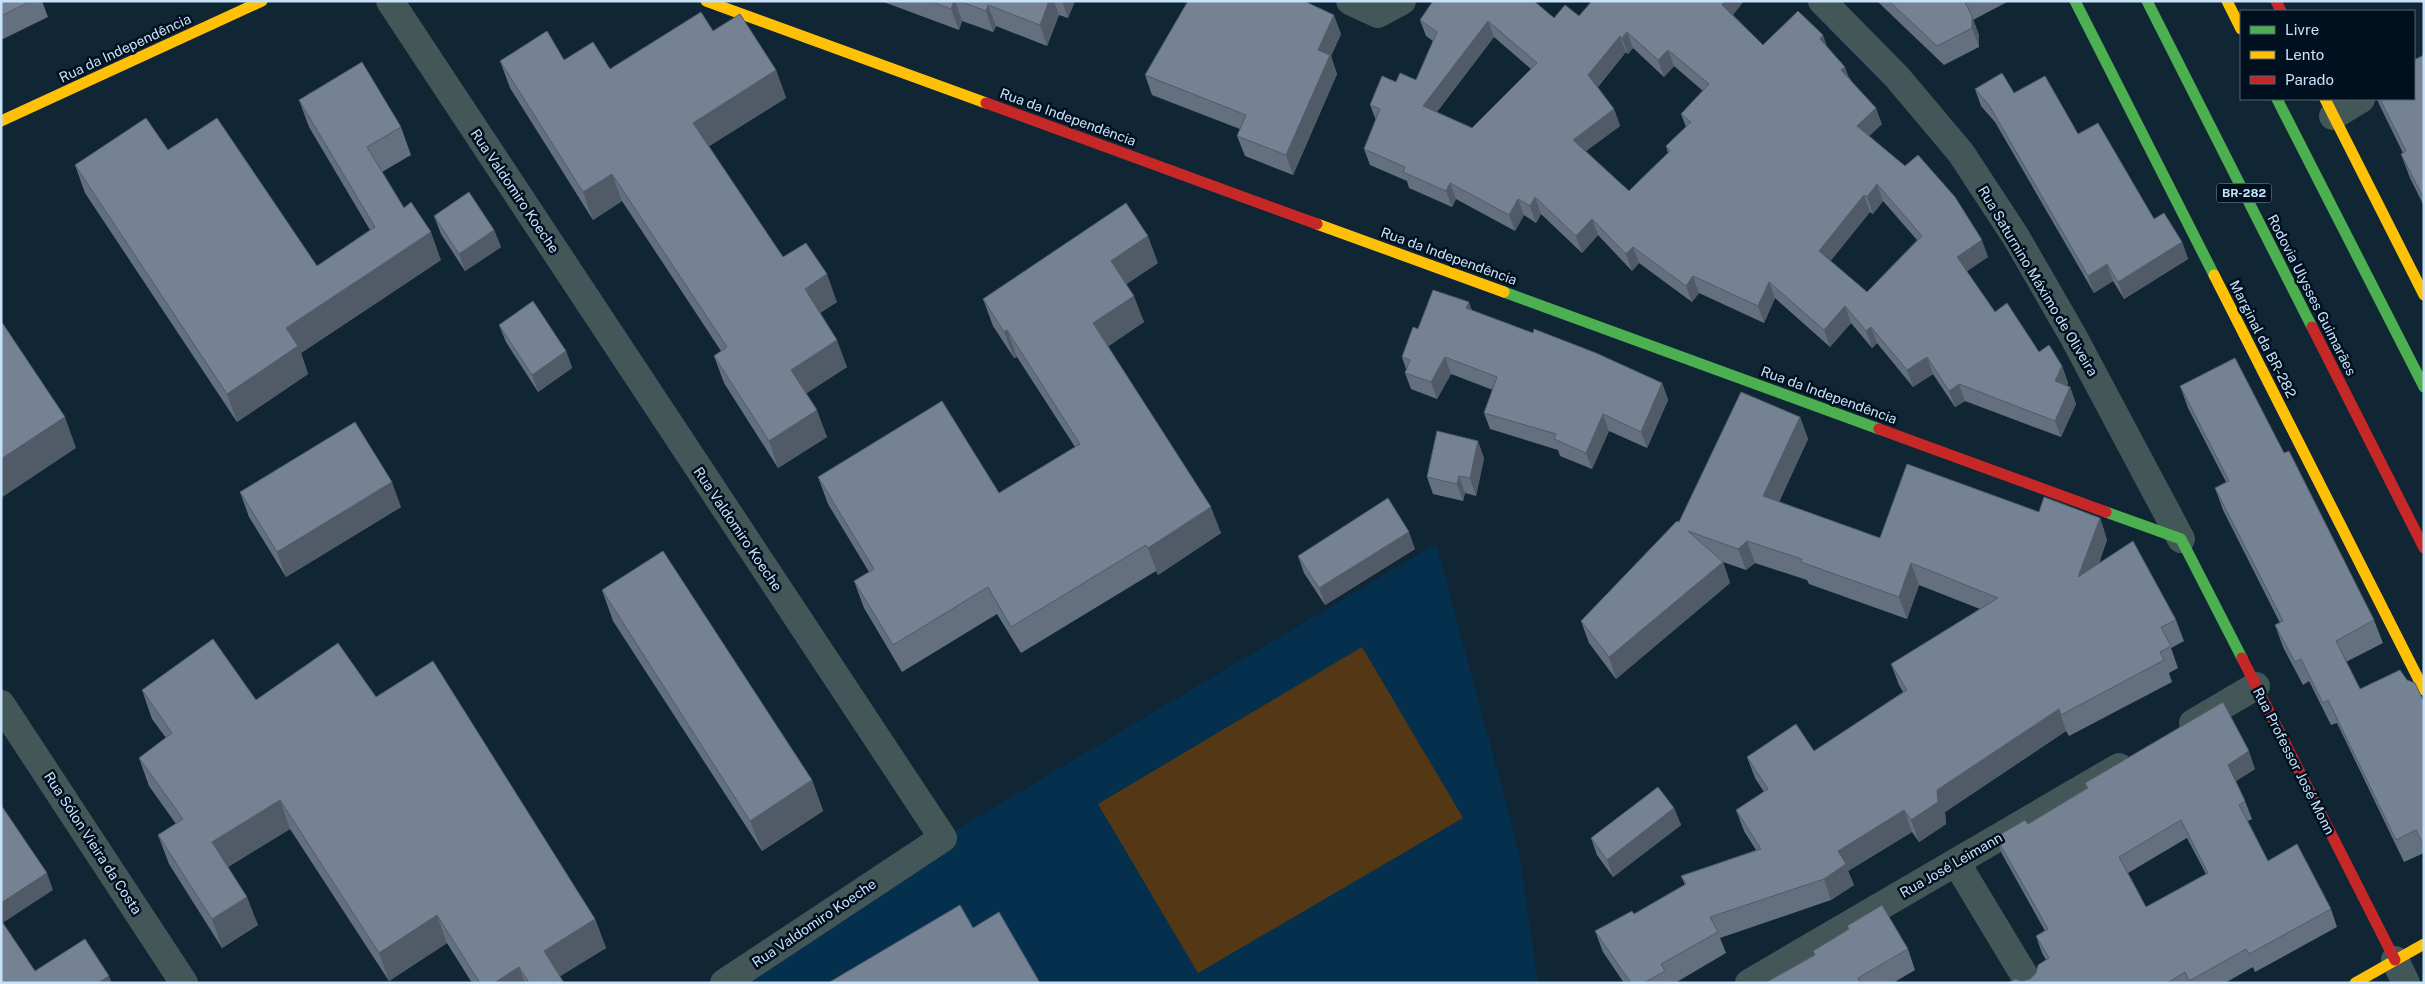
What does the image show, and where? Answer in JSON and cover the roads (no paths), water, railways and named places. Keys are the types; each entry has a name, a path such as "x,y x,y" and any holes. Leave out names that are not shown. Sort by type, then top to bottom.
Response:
{"main road":[{"name":"Rua da Independência","path":"1,121 262,1"},
{"name":"Rua da Independência","path":"706,1 2181,539"},
{"name":"Marginal da BR-282","path":"2075,1 2424,690"},
{"name":"Rodovia Ulysses Guimarães","path":"2146,1 2424,548"},
{"path":"2227,1 2240,27"},
{"path":"2278,100 2424,386"},
{"path":"2329,107 2424,295"},
{"path":"2381,303 2418,350"},
{"name":"Rua Professor José Monn","path":"2181,539 2401,971"},
{"path":"2355,983 2401,971 2424,944"}],"street":[{"name":"Rua Valdomiro Koeche","path":"390,1 943,838 724,983"},
{"path":"1350,1 1378,14 1402,1"},
{"name":"Rua Saturnino Máximo de Oliveira","path":"1822,1 1897,77 1961,153 2016,237 2073,336 2181,539"},
{"path":"2329,107 2358,100"},
{"path":"2170,736 2256,686"},
{"name":"Rua Sólon Vieira da Costa","path":"5,719 184,983"},
{"name":"Rua José Leimann","path":"1749,983 2136,756"},
{"path":"1956,862 2030,983"}]}
